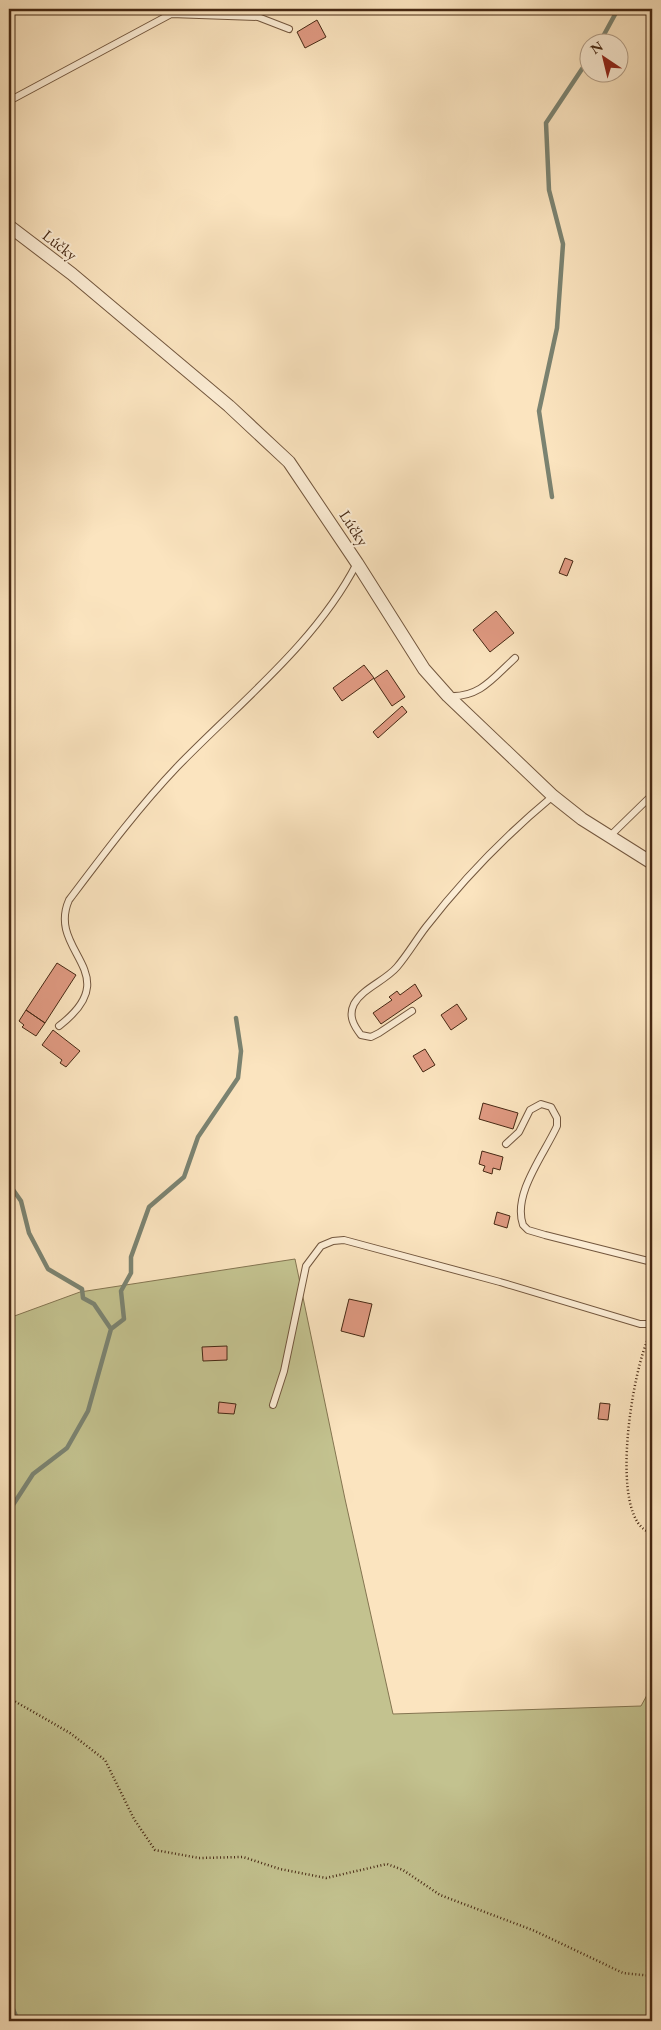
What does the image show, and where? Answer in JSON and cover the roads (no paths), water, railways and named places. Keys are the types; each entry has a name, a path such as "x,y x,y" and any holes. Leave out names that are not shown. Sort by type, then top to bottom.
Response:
{"street":[{"name":"Lúčky","path":"9,226 72,274 221,400 289,462 357,563 424,669 448,696 553,796 582,819 652,863"}],"lane":[{"path":"9,101 170,14 258,17 288,29"},
{"path":"59,1026 81,1004 88,990 88,978 65,926 63,913 69,900 176,768 233,714 319,621 339,596 357,563"},
{"path":"448,696 463,697 473,694 515,658"},
{"path":"609,837 652,795"},
{"path":"412,1011 371,1037 362,1035 354,1026 352,1016 358,999 396,968 426,927 486,856 508,834 553,796"},
{"path":"506,1144 520,1132 530,1110 541,1104 551,1108 557,1118 557,1126 528,1179 522,1211 523,1225 528,1230 544,1235 652,1262"},
{"path":"273,1405 284,1371 306,1266 321,1246 333,1241 344,1240 483,1277 640,1324 652,1324"}],"waterway":[{"path":"605,32 618,9"},
{"path":"552,497 539,411 557,328 563,244 549,190 546,123 578,75"},
{"path":"111,1329 124,1319 121,1291 131,1273 131,1257 149,1207 184,1177 198,1137 238,1078 241,1051 236,1018"},
{"path":"9,1184 21,1201 29,1233 48,1269 82,1289 83,1298 94,1304 111,1329 88,1411 67,1448 33,1474 9,1511"},
{"path":"9,2000 18,2021"}]}
